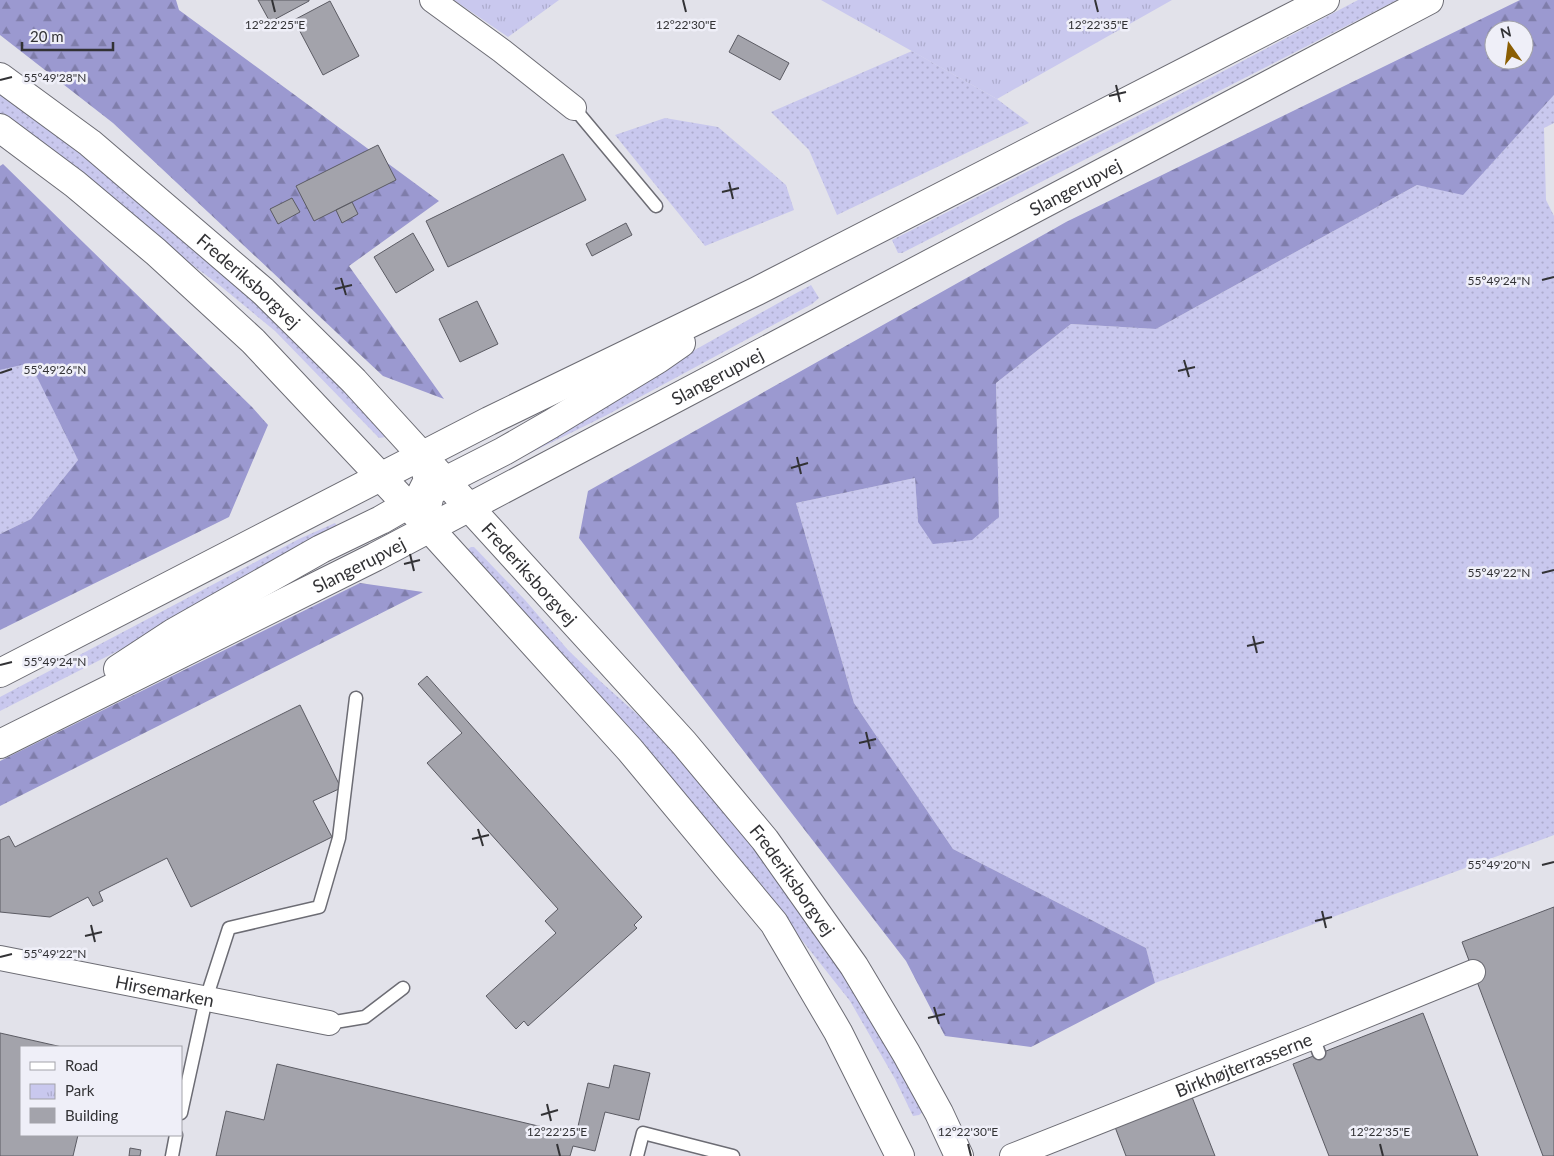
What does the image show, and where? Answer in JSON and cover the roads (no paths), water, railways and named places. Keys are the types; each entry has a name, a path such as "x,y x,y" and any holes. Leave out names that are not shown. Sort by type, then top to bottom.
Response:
{"main road":[{"path":"0,673 422,456 756,291 1325,0"},
{"name":"Slangerupvej","path":"5,741 336,577 1430,0"},
{"name":"Frederiksborgvej","path":"0,77 90,143 263,291 354,381 678,736 765,840 854,966 906,1053 959,1156"},
{"path":"0,128 74,184 163,258 253,341 429,528 630,750 774,923 838,1032 900,1156"},
{"path":"429,528 425,512 430,494 445,481 504,452 658,359 756,291"},
{"path":"5,741 173,633 321,549 381,520 407,505 420,496 428,480 422,456"}],"street":[{"path":"432,0 502,51 574,108"},
{"name":"Hirsemarken","path":"0,958 329,1023"},
{"name":"Birkhøjterrasserne","path":"1012,1156 1316,1045 1473,972"}],"lane":[{"path":"574,108 656,206"},
{"path":"182,1108 206,999 229,928 319,907 339,838 356,698"},
{"path":"329,1023 365,1017 403,988"},
{"path":"637,1156 642,1133 733,1156"},
{"path":"172,1156 176,1136"}]}
